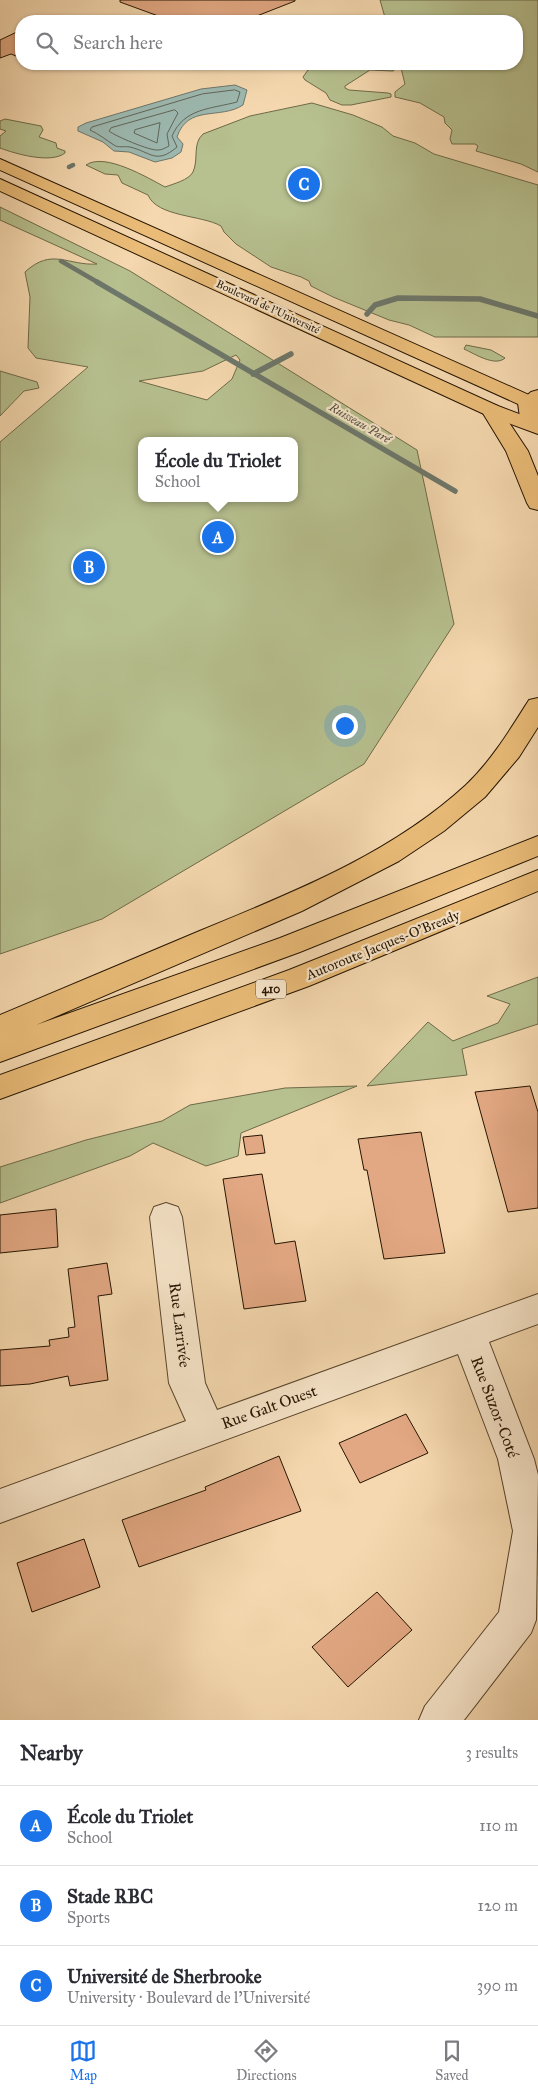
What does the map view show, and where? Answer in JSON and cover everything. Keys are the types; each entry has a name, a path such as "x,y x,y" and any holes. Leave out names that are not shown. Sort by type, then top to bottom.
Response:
{"main road":[{"name":"Boulevard de l'Université","path":"0,164 535,412"},
{"name":"Boulevard de l'Université","path":"0,184 491,410 535,412"},
{"path":"491,410 517,451 538,503"},
{"path":"0,1028 260,917 345,877 394,851 444,818 483,784 513,748 538,706"},
{"name":"410","path":"0,1050 290,945 538,845"},
{"name":"Autoroute Jacques-O'Bready","path":"0,1087 322,970 538,880"}],"street":[{"name":"Rue Larrivée","path":"166,1217 187,1383 207,1429"},
{"name":"Rue Galt Ouest","path":"0,1506 538,1308"},
{"name":"Rue Suzor-Coté","path":"439,1720 518,1620 532,1532 516,1459 468,1334"}],"green space":[{"path":"380,0 538,0 538,172 521,164 476,151 478,146 475,144 452,144 450,139 452,130 445,123 444,117 420,103 395,97 395,92 405,84 402,70 523,70 523,15 384,15"},
{"path":"308,70 370,70 345,86 345,88 349,90 388,93 391,94 391,97 342,105 330,100 326,93 303,77"},
{"path":"312,103 353,115 382,127 393,136 415,143 434,154 538,185 538,337 435,337 409,325 389,320 333,297 311,286 309,281 301,277 271,267 236,244 224,232 221,226 213,222 170,212 161,208 148,195 122,183 118,175 105,174 86,165 94,162 115,164 165,187 191,175 195,167 198,142 203,134 250,116"},
{"path":"5,119 41,126 43,130 39,137 56,143 57,148 65,151 65,153 51,158 42,158 0,148 0,136 6,131 0,129 0,121"},
{"path":"0,207 130,271 417,450 454,624 364,764 102,919 0,954 0,442 88,367 36,358 28,348 30,297 25,272 44,260 52,259 97,264 0,220","holes":["236,355 240,360 232,379 207,400 139,381 203,371"]},
{"path":"466,345 491,350 505,358 496,361 485,359 464,349"},
{"path":"0,371 37,382 39,388 24,391 0,416"},
{"path":"538,977 538,1024 462,1049 467,1075 367,1086 428,1022 453,1041 498,1023 510,1004 487,996"},
{"path":"357,1086 241,1133 238,1156 206,1166 153,1143 130,1156 0,1203 0,1167 86,1140 162,1121 190,1105 285,1088"}],"water":[{"path":"235,85 247,90 243,105 225,112 205,114 189,120 182,127 177,137 183,144 181,152 172,158 155,162 129,152 114,151 103,142 78,131 78,127 86,123 201,89"}],"building":[{"path":"120,0 295,0 259,15 156,15 120,2"},
{"path":"15,33 15,56 11,54 0,58 0,40"},
{"path":"530,1086 538,1112 538,1208 508,1212 475,1092"},
{"path":"421,1132 445,1253 384,1259 367,1170 364,1170 358,1139"},
{"path":"262,1135 265,1153 246,1155 243,1137"},
{"path":"262,1174 275,1244 295,1241 306,1301 244,1309 223,1179"},
{"path":"56,1209 58,1247 0,1253 0,1215"},
{"path":"107,1263 112,1294 98,1296 108,1380 70,1386 68,1376 30,1384 0,1386 0,1350 50,1346 49,1340 69,1337 68,1328 75,1327 68,1269"},
{"path":"406,1414 428,1453 360,1483 339,1443"},
{"path":"279,1456 301,1511 139,1567 122,1520 206,1490 205,1487"},
{"path":"84,1539 100,1587 32,1612 17,1563"},
{"path":"377,1592 412,1630 348,1687 312,1647"}],"waterway":[{"name":"Ruisseau Paré","path":"69,167 73,165"},
{"name":"Ruisseau Paré","path":"61,261 99,283"},
{"name":"Ruisseau Paré","path":"97,282 254,374"},
{"name":"Ruisseau Paré","path":"367,314 375,305 398,298 480,299 538,316"},
{"name":"Ruisseau Paré","path":"254,374 291,354"},
{"name":"Ruisseau Paré","path":"254,374 455,491"}],"place":[{"name":"Université de Sherbrooke","path":"304,184"},
{"name":"École du Triolet","path":"218,537"},
{"name":"Stade RBC","path":"89,567"}]}
